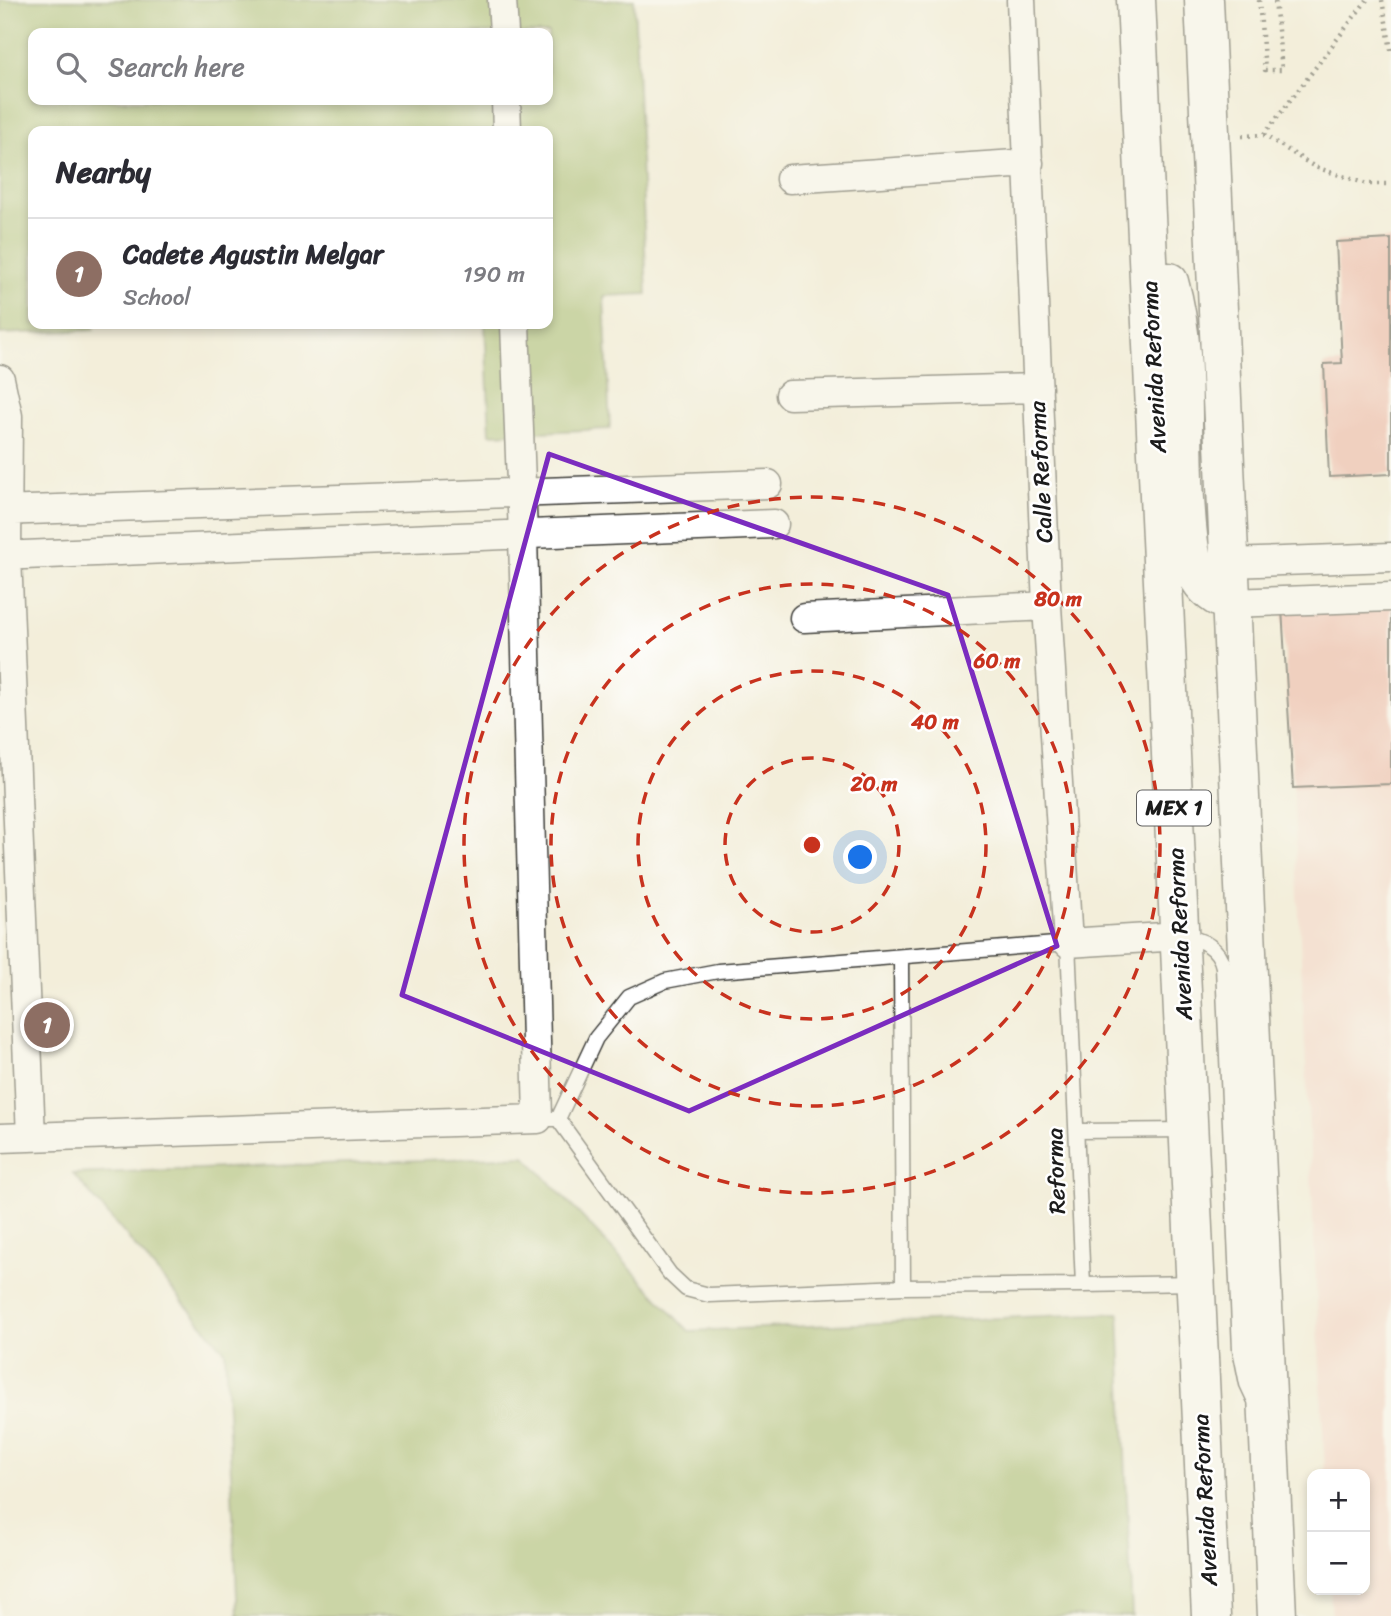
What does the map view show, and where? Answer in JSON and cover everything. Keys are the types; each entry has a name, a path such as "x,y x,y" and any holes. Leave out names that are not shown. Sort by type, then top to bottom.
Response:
{"highway":[{"name":"Avenida Reforma","path":"1136,0 1211,1616"},
{"name":"MEX 1","path":"1204,0 1277,1616"},
{"path":"1147,216 1178,321 1184,399 1188,537 1195,569 1206,590 1230,603"}],"street":[{"path":"502,0 503,28"},
{"name":"Calle Reforma","path":"1021,0 1047,606 1068,943"},
{"path":"506,105 507,126"},
{"path":"790,179 1029,163"},
{"path":"0,1138 548,1119 515,329"},
{"path":"0,379 8,416 4,556 31,1137"},
{"path":"790,395 1038,388"},
{"path":"4,511 768,484"},
{"path":"621,489 624,530"},
{"path":"327,500 328,544"},
{"path":"283,501 284,545"},
{"path":"127,507 130,551"},
{"path":"4,556 774,524"},
{"path":"1230,563 1391,557"},
{"path":"1230,603 1389,603"},
{"path":"804,618 1047,606"},
{"path":"1068,943 1180,936"}],"lane":[{"path":"1180,936 1193,938 1212,947 1218,952 1223,967 1240,1349 1247,1384 1257,1406 1268,1420"},
{"path":"1068,943 718,971 665,981 629,997 596,1038 548,1119 670,1274 686,1289 709,1295 903,1287 1196,1283"},
{"name":"Reforma","path":"1068,943 1083,1285"},
{"path":"901,958 903,1287"},
{"path":"1077,1131 1189,1130"}],"path":[{"path":"1259,0 1265,71 1282,70 1275,0"},
{"path":"1264,135 1367,0"},
{"path":"1382,0 1391,50"},
{"path":"1210,137 1264,135 1315,166 1367,184 1391,184"}],"highlighted area":[{"path":"549,454 948,595 1057,946 689,1111 402,995"}],"shaded area":[{"path":"1391,784 1391,1616 1332,1616 1330,1595 1370,1595 1370,1469 1325,1469 1293,788"}],"green space":[{"path":"0,0 634,0 647,294 604,296 610,429 490,434 485,329 553,329 553,126 28,126 28,329 94,330 0,334"},
{"path":"525,1156 689,1331 1119,1313 1132,1616 238,1616 225,1351 73,1174"}],"building":[{"path":"1391,239 1391,474 1329,477 1324,364 1342,363 1336,242"},
{"path":"1391,605 1391,784 1293,788 1282,609"}],"place":[{"name":"Cadete Agustin Melgar","path":"47,1025"}]}
